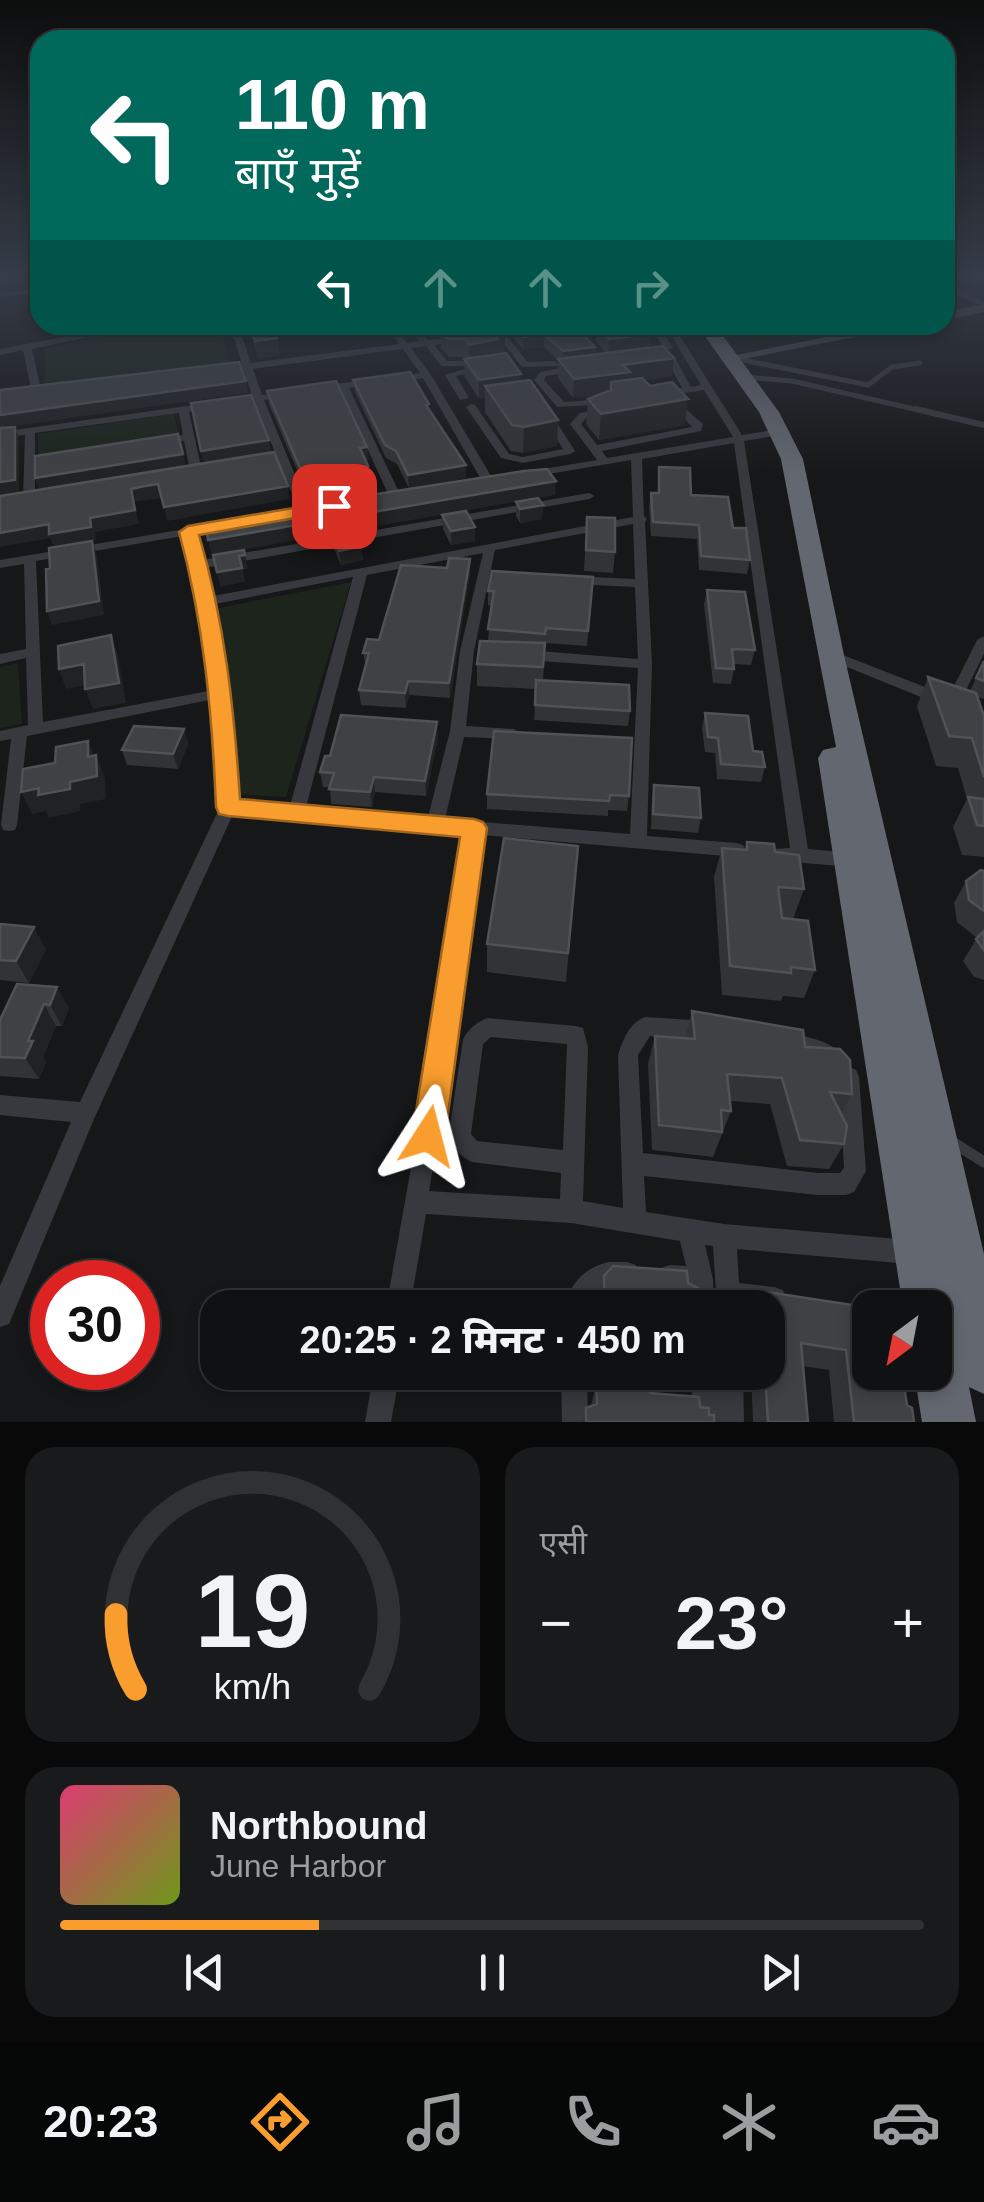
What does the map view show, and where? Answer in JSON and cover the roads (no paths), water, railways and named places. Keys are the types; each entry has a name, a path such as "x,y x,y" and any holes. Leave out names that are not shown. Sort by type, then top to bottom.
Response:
{"highway":[{"path":"696,343 775,433"},
{"path":"720,343 745,378 775,433 830,655 865,862"},
{"path":"797,526 916,1128 984,1368"},
{"path":"916,1128 917,1253 924,1290"},
{"path":"943,1390 949,1422"}],"street":[{"path":"0,352 46,343"},
{"path":"239,343 304,511"},
{"path":"208,372 411,343"},
{"path":"427,343 446,364 501,361 520,378"},
{"path":"495,343 504,354 501,361"},
{"path":"508,343 525,365 582,364 547,373 539,380 562,405 612,405 577,419 575,424 605,462"},
{"path":"666,343 668,347"},
{"path":"651,349 674,343"},
{"path":"692,343 710,391 738,437 800,856"},
{"path":"731,358 810,343"},
{"path":"404,344 488,481"},
{"path":"27,347 38,394"},
{"path":"639,360 672,360 688,390"},
{"path":"501,361 452,373 450,378 505,456 523,460 570,451 534,398"},
{"path":"0,435 426,375"},
{"path":"343,386 395,496"},
{"path":"688,390 710,391 674,401 651,400 688,390"},
{"path":"19,397 56,392"},
{"path":"444,406 483,400"},
{"path":"595,449 697,429 698,424 674,401"},
{"path":"183,410 196,472"},
{"path":"29,498 30,431"},
{"path":"469,484 775,433"},
{"path":"154,442 189,437"},
{"path":"248,463 282,457"},
{"path":"636,457 645,664 638,840"},
{"path":"30,460 48,458"},
{"path":"178,474 214,468"},
{"path":"376,499 413,493"},
{"path":"14,501 47,496"},
{"path":"198,565 589,496"},
{"path":"284,514 322,508"},
{"path":"208,601 641,519"},
{"path":"0,564 246,521"},
{"path":"0,1315 86,1113 228,807 222,693 208,601 188,532"},
{"path":"435,824 446,795 467,651 490,547"},
{"path":"9,826 28,730 33,652 30,559"},
{"path":"296,813 362,572"},
{"path":"484,576 503,576"},
{"path":"562,579 640,583"},
{"path":"830,655 960,707 983,645"},
{"path":"467,651 487,652"},
{"path":"0,659 33,652"},
{"path":"506,654 645,664"},
{"path":"0,736 222,693"},
{"path":"458,730 532,736"},
{"path":"624,742 642,743"},
{"path":"228,807 865,862"},
{"path":"401,1290 450,1004 474,828"},
{"path":"632,1163 846,1184 856,1171 850,1078 837,1061 816,1048 681,1025 645,1026 628,1055 632,1163 635,1223"},
{"path":"570,1212 574,1163 576,1035 487,1027 479,1032 473,1040 459,1138 462,1145 472,1151 574,1163"},
{"path":"0,1105 86,1113"},
{"path":"417,1202 570,1212 724,1236 917,1253"},
{"path":"690,1230 701,1290"},
{"path":"724,1236 728,1290"},
{"path":"584,1290 603,1272 701,1279"},
{"path":"785,1301 807,1302"},
{"path":"378,1422 383,1390"},
{"path":"574,1390 574,1422"},
{"path":"705,1390 706,1422"},
{"path":"730,1390 730,1422"}],"lane":[{"path":"731,358 868,385 892,368 920,362"},
{"path":"745,378 792,381 984,425"},
{"path":"916,1128 984,1162"}]}
